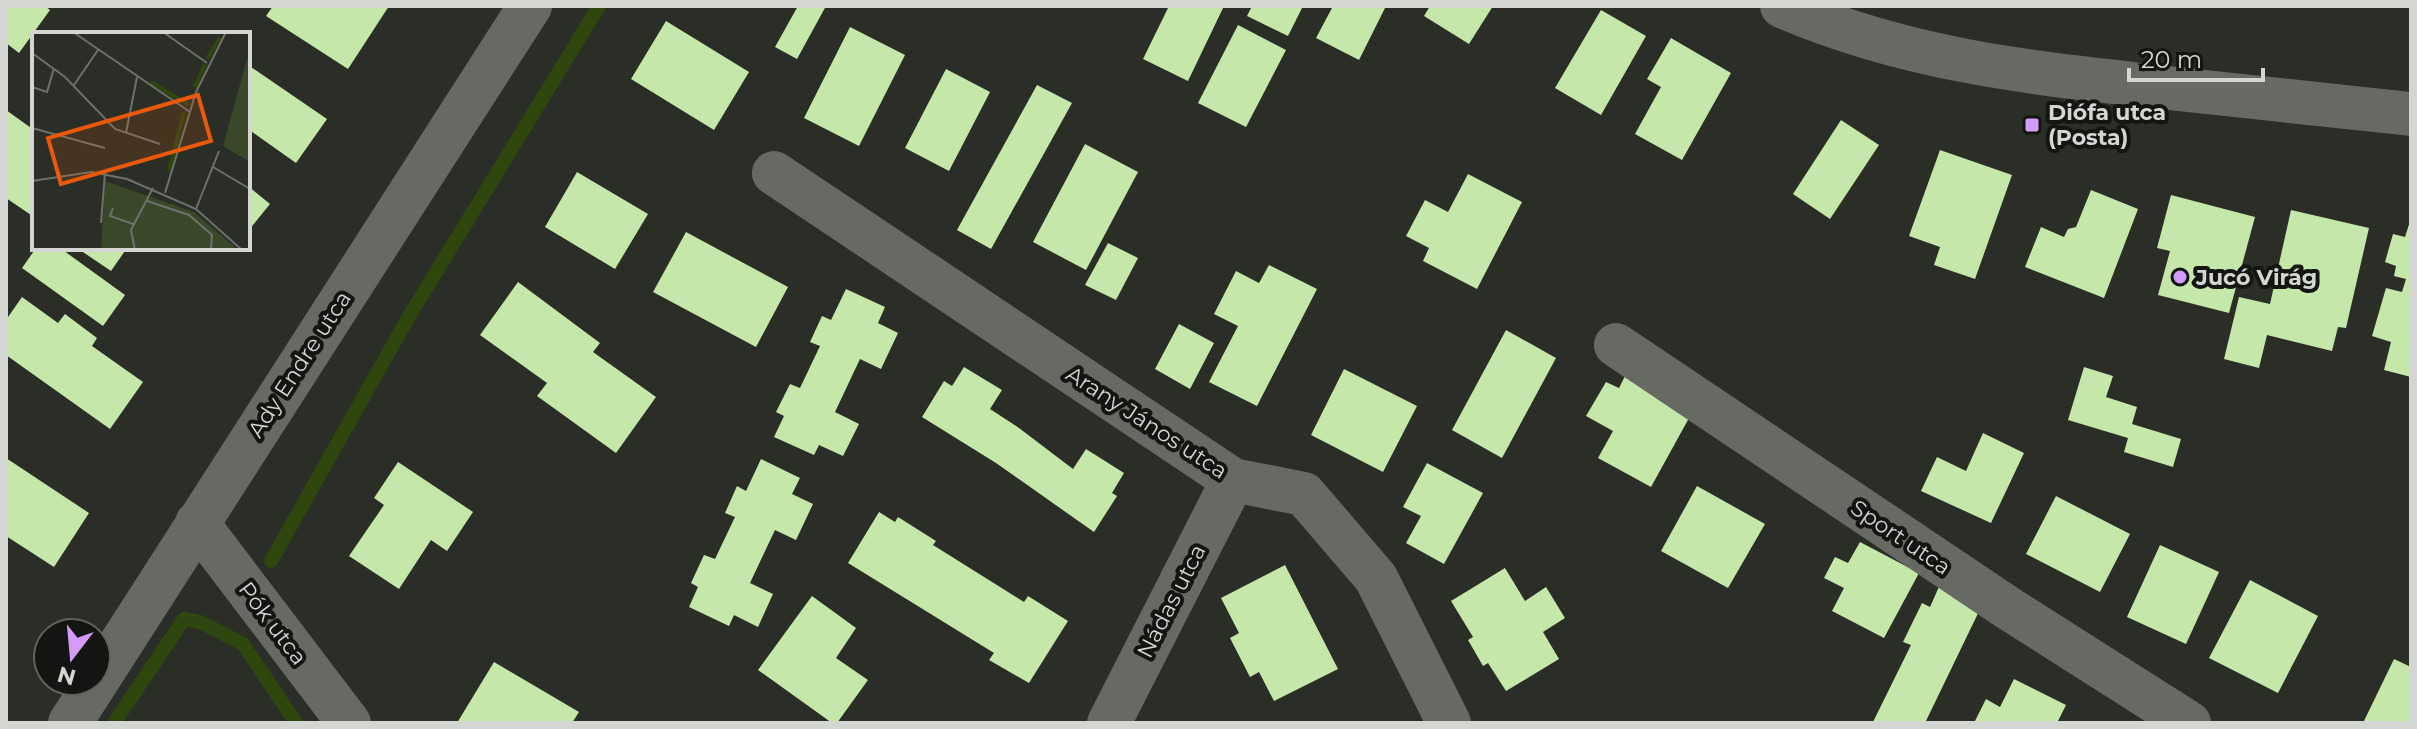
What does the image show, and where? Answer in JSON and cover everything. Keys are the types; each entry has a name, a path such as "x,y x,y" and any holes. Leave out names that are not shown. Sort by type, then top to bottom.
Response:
{"street":[{"name":"Ady Endre utca","path":"70,723 530,6"},
{"path":"1782,6 1820,22 1923,54 2045,75 2411,114"},
{"name":"Arany János utca","path":"774,173 1233,480 1304,494 1376,578 1449,723"},
{"name":"Sport utca","path":"1616,345 2008,608 2189,723"},
{"name":"Nádas utca","path":"1109,723 1233,480"},
{"name":"Pók utca","path":"197,523 349,723"}],"building":[{"path":"6,6 45,6 50,10 19,53 6,43"},
{"path":"273,6 389,6 348,69 266,16"},
{"path":"798,6 826,6 797,59 775,47"},
{"path":"1169,6 1224,6 1188,81 1143,59"},
{"path":"1252,6 1303,6 1288,36 1247,16"},
{"path":"1333,6 1386,6 1359,60 1316,38"},
{"path":"1430,6 1493,6 1469,44 1424,16"},
{"path":"1601,10 1646,36 1601,115 1555,88"},
{"path":"666,21 749,72 714,130 631,79"},
{"path":"1238,25 1286,50 1246,127 1198,103"},
{"path":"850,27 905,55 859,146 804,118"},
{"path":"1671,38 1731,73 1682,160 1635,134 1661,87 1647,79"},
{"path":"250,66 327,119 296,163 250,130"},
{"path":"946,69 990,92 949,171 905,148"},
{"path":"1037,85 1072,103 991,249 957,230"},
{"path":"6,110 32,129 32,216 6,198"},
{"path":"1841,120 1879,145 1830,219 1793,194"},
{"path":"1085,144 1138,172 1086,270 1033,242"},
{"path":"1940,150 2012,175 1975,279 1934,265 1940,247 1909,236"},
{"path":"577,172 648,214 615,269 545,227"},
{"path":"1468,174 1522,202 1477,289 1423,261 1429,248 1406,236 1425,200 1448,212"},
{"path":"250,188 270,204 250,229"},
{"path":"2091,190 2138,209 2104,298 2025,267 2041,227 2064,237 2068,229 2076,227"},
{"path":"2171,195 2255,217 2229,313 2158,295 2170,251 2157,248"},
{"path":"2291,210 2369,228 2346,328 2338,327 2332,351 2267,335 2259,368 2224,359 2239,297 2270,304"},
{"path":"2411,218 2411,377 2384,370 2391,342 2372,336 2386,288 2402,292 2406,279 2394,276 2396,266 2385,262 2393,234 2405,237"},
{"path":"686,232 788,287 756,347 653,292"},
{"path":"1108,243 1138,258 1116,300 1085,285"},
{"path":"35,250 63,250 125,295 103,326 22,268"},
{"path":"80,250 126,250 111,271"},
{"path":"1269,265 1317,289 1257,406 1209,382 1238,326 1214,314 1236,271 1259,283"},
{"path":"518,282 600,343 593,352 656,397 616,453 537,396 547,383 480,335"},
{"path":"846,289 885,307 878,323 898,333 881,369 860,359 835,412 859,424 843,456 819,445 814,455 774,437 784,416 776,412 790,384 800,388 820,346 810,342 822,316 831,320"},
{"path":"22,297 58,323 65,314 97,338 92,346 143,382 110,429 6,355 6,320"},
{"path":"1179,324 1214,343 1190,389 1155,369"},
{"path":"1506,330 1556,358 1502,458 1452,430"},
{"path":"964,367 1002,390 990,409 1073,469 1086,449 1124,473 1112,493 1117,496 1094,532 996,463 922,417 944,381 952,386"},
{"path":"2084,367 2113,376 2106,397 2137,407 2132,424 2181,439 2173,467 2124,452 2128,438 2068,420"},
{"path":"1344,369 1417,406 1383,472 1311,435"},
{"path":"1627,372 1694,409 1651,487 1598,458 1613,431 1586,416 1606,382 1619,388"},
{"path":"1983,433 2024,453 1991,523 1921,491 1937,457 1966,471"},
{"path":"6,458 89,513 54,567 6,536"},
{"path":"761,459 800,478 792,494 813,504 796,540 775,530 750,583 773,594 758,627 734,615 729,626 689,607 698,587 691,583 704,555 715,559 735,517 725,513 737,486 746,491"},
{"path":"398,462 473,512 447,551 431,540 399,589 349,556 384,505 374,498"},
{"path":"1427,463 1483,493 1444,564 1406,543 1421,516 1403,507"},
{"path":"1697,486 1765,524 1728,588 1661,551"},
{"path":"2056,496 2130,534 2100,592 2026,554"},
{"path":"879,512 895,522 898,517 936,541 933,545 1024,602 1028,596 1068,621 1029,683 989,660 994,653 848,563"},
{"path":"1860,542 1919,573 1884,638 1832,611 1844,588 1824,578 1835,557 1848,563"},
{"path":"2160,545 2219,572 2186,644 2127,617"},
{"path":"1285,565 1338,669 1274,701 1259,672 1250,677 1230,638 1239,633 1221,598"},
{"path":"1505,568 1525,601 1546,587 1565,618 1543,632 1559,659 1506,691 1488,663 1483,666 1468,640 1473,637 1451,601"},
{"path":"1942,580 1984,601 1925,723 1873,722 1911,645 1903,642 1922,603 1930,607"},
{"path":"2250,580 2318,616 2278,693 2209,658"},
{"path":"812,596 856,628 836,658 868,680 837,723 832,723 758,670"},
{"path":"2394,659 2411,667 2411,723 2363,723"},
{"path":"494,662 579,712 572,723 457,723"},
{"path":"2014,679 2066,705 2057,723 1974,723 1986,699 2000,707"}],"waterway":[{"path":"271,561 408,318 599,6"},
{"path":"114,723 184,619 200,622 243,644 296,723"}],"place":[{"name":"Diófa utca (Posta)","path":"2032,125"},
{"name":"Jucó Virág","path":"2180,277"}]}
